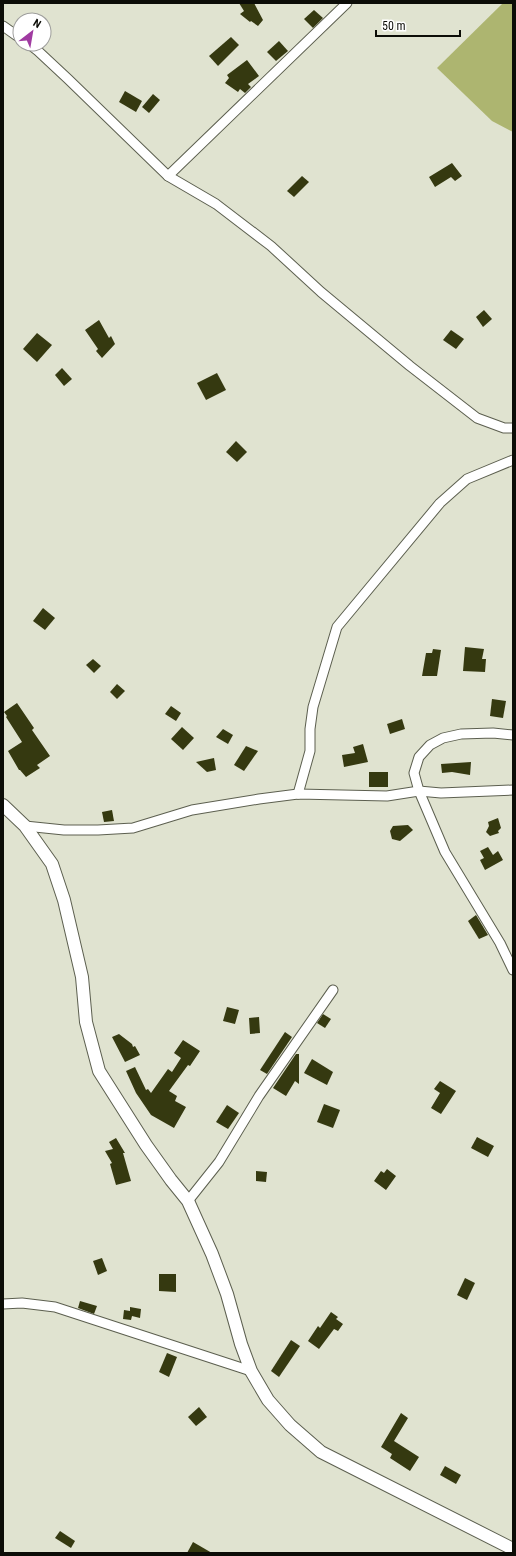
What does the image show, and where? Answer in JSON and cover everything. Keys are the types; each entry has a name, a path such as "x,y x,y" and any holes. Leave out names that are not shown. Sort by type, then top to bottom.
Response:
{"street":[{"path":"168,176 347,3"},
{"path":"3,26 12,32"},
{"path":"39,52 168,176 216,204 271,246 321,292 410,366 477,418 504,428 513,428"},
{"path":"298,794 310,751 310,730 313,707 337,627 445,499 467,478 513,460"},
{"path":"513,735 493,733 461,734 443,738 430,745 418,757 414,773 419,791 445,852 496,937 513,970"},
{"path":"25,826 64,830 133,828 192,810 259,798 298,794 387,796 419,791 441,793 513,790"},
{"path":"3,805 25,826 52,864 64,900 82,977 86,1022 99,1071 146,1145 171,1180 188,1200 212,1254 227,1294 241,1344 251,1371 268,1400 290,1425 321,1452 513,1548"},
{"path":"188,1200 219,1162 260,1096 333,990"},
{"path":"3,1304 22,1303 55,1307 251,1371"}],"green space":[{"path":"503,3 513,3 513,132 492,121 437,68"}],"building":[{"path":"239,3 254,3 263,20 258,26 240,14 244,11"},
{"path":"314,10 323,18 313,28 304,19"},
{"path":"231,37 239,45 218,66 209,56"},
{"path":"279,41 288,51 276,61 267,52"},
{"path":"247,60 259,76 248,84 251,87 245,93 240,89 238,92 225,83 229,78 227,75"},
{"path":"125,91 142,101 136,112 119,102"},
{"path":"153,94 160,100 149,113 142,107"},
{"path":"452,163 462,176 455,181 451,177 435,187 429,177"},
{"path":"302,176 309,182 294,197 287,191"},
{"path":"484,310 492,319 483,327 476,317"},
{"path":"99,320 109,338 111,336 115,344 102,358 96,351 98,349 85,330"},
{"path":"451,330 464,339 456,349 443,340"},
{"path":"37,333 52,345 37,362 23,349"},
{"path":"62,368 72,379 64,386 55,375"},
{"path":"217,373 226,390 206,400 197,383"},
{"path":"236,441 247,452 237,462 226,452"},
{"path":"43,608 55,618 45,630 33,621"},
{"path":"465,647 484,649 482,659 486,659 485,672 463,671"},
{"path":"433,649 441,650 437,676 422,676 426,653 432,653"},
{"path":"93,659 101,666 94,673 86,665"},
{"path":"117,684 125,691 117,699 110,692"},
{"path":"492,699 506,701 503,718 490,716"},
{"path":"17,703 34,728 32,730 50,756 37,765 40,768 26,777 19,770 8,751 22,742 4,712"},
{"path":"171,706 181,713 176,721 165,714"},
{"path":"402,719 405,729 390,734 387,724"},
{"path":"182,727 194,738 183,750 171,739"},
{"path":"223,729 233,735 228,744 216,737"},
{"path":"363,744 368,762 344,767 342,755 355,753 353,747"},
{"path":"246,746 258,751 244,771 234,765"},
{"path":"214,758 216,770 207,772 196,762"},
{"path":"471,762 470,775 452,772 442,773 441,764"},
{"path":"369,772 388,772 388,787 369,787"},
{"path":"112,810 114,821 104,822 102,812"},
{"path":"498,818 501,828 498,831 499,833 490,836 486,832 489,826 488,822"},
{"path":"408,825 413,830 400,841 392,839 390,831 393,826"},
{"path":"488,847 493,855 498,851 503,860 485,870 480,860 484,858 480,851"},
{"path":"476,915 488,935 479,939 468,921"},
{"path":"227,1007 239,1010 235,1024 223,1021"},
{"path":"323,1014 331,1019 325,1028 317,1023"},
{"path":"259,1017 260,1033 250,1034 249,1018"},
{"path":"285,1032 292,1037 267,1074 260,1070"},
{"path":"119,1034 132,1044 133,1047 135,1046 140,1055 125,1062 112,1037"},
{"path":"183,1040 200,1051 190,1066 188,1065 169,1091 177,1096 175,1101 186,1107 174,1128 151,1115 136,1093 126,1071 135,1067 146,1090 148,1089 151,1093 168,1069 172,1072 181,1058 174,1053"},
{"path":"296,1054 299,1054 299,1084 295,1081 286,1096 273,1088"},
{"path":"312,1059 333,1072 327,1085 304,1073"},
{"path":"440,1081 456,1091 441,1114 431,1108 440,1093 434,1089"},
{"path":"324,1104 340,1110 333,1128 317,1122"},
{"path":"227,1105 239,1113 228,1129 216,1122"},
{"path":"477,1137 494,1146 488,1157 471,1148"},
{"path":"116,1138 125,1153 123,1153 131,1181 116,1185 110,1164 112,1163 105,1151 113,1149 109,1142"},
{"path":"387,1169 396,1176 386,1190 374,1181 381,1171 384,1173"},
{"path":"256,1171 267,1172 266,1182 256,1181"},
{"path":"102,1258 107,1271 98,1275 93,1261"},
{"path":"159,1274 176,1274 176,1292 159,1291"},
{"path":"465,1278 475,1283 467,1300 457,1295"},
{"path":"80,1301 97,1306 94,1314 78,1308"},
{"path":"130,1307 141,1309 140,1318 132,1316 131,1320 123,1319 124,1310 130,1311"},
{"path":"331,1312 338,1317 336,1319 343,1324 338,1331 334,1329 319,1349 308,1341 318,1326 320,1328"},
{"path":"291,1340 300,1346 279,1377 271,1371"},
{"path":"167,1353 177,1357 169,1377 159,1372"},
{"path":"199,1407 207,1417 196,1426 188,1417"},
{"path":"401,1413 408,1418 394,1441 419,1457 410,1471 390,1458 392,1454 381,1447"},
{"path":"445,1466 461,1475 456,1484 440,1475"},
{"path":"60,1531 75,1541 71,1548 55,1538"},
{"path":"193,1542 212,1553 187,1553"}]}
